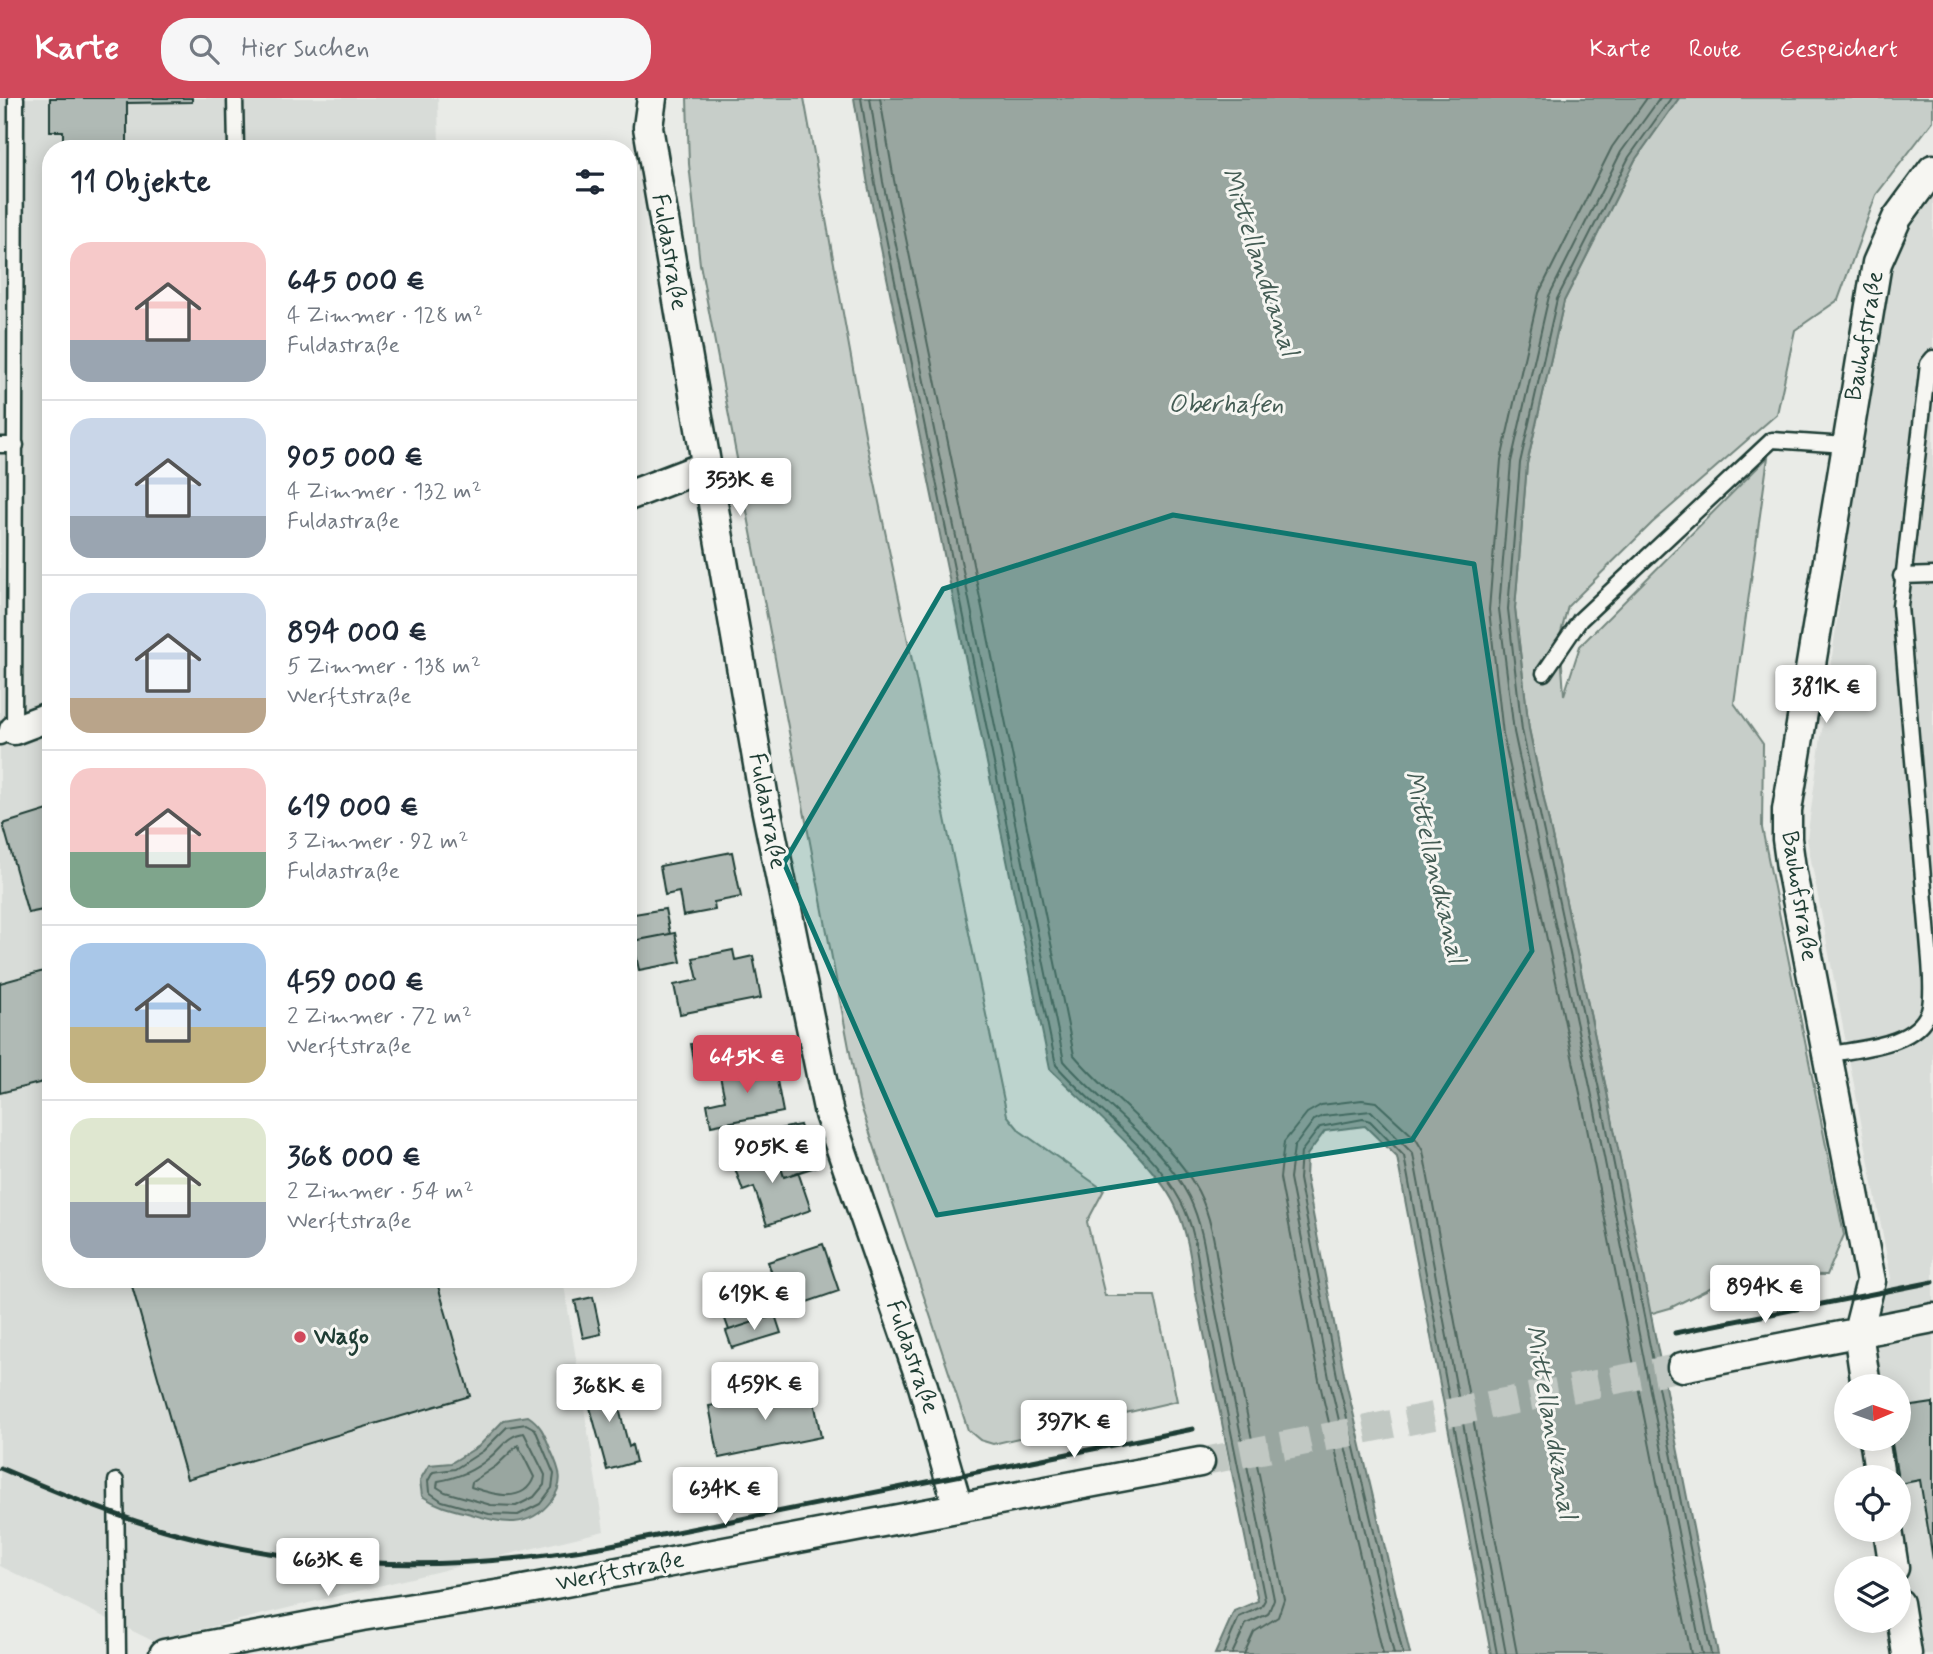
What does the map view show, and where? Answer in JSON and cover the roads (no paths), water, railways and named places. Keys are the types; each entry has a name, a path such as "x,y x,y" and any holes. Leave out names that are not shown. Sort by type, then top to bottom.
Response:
{"street":[{"name":"Fuldastraße","path":"652,98 648,127 706,466 763,793 829,1114 923,1386 958,1507"},
{"name":"Bauhofstraße","path":"1864,1374 1858,1332 1871,1281 1788,849 1787,810 1877,263 1897,218 1933,169"},
{"path":"637,493 706,466"},
{"path":"7,734 42,720"},
{"path":"1682,1367 1933,1318"},
{"name":"Werftstraße","path":"164,1654 362,1616 502,1594 1200,1462"},
{"path":"1903,1633 1906,1654"}],"lane":[{"path":"7,734 16,445 16,98"},
{"path":"235,98 236,140"},
{"path":"1827,1055 1901,1038 1921,1026 1930,1009 1930,961 1900,606 1928,364 1933,358"},
{"path":"1544,673 1580,620 1772,440 1846,445"},
{"path":"0,445 16,445"},
{"path":"1902,576 1933,575"},
{"path":"116,1481 118,1654"}],"water":[{"name":"Oberhafen","path":"854,98 1679,98 1635,160 1564,301 1527,464 1515,608 1529,729 1607,1093 1718,1654 1491,1654 1397,1157 1365,1126 1325,1131 1307,1155 1306,1178 1344,1374 1410,1654 1215,1654 1234,1611 1258,1601 1186,1236 1175,1205 1152,1171 1118,1134 1050,1069 868,185"},
{"path":"528,1416 542,1431 560,1476 555,1494 542,1511 522,1521 501,1521 444,1507 422,1496 420,1480 429,1465 451,1463 479,1446 504,1420"}],"tunnel":[{"path":"1200,1462 1682,1367"}],"railway":[{"path":"1675,1333 1933,1282"},
{"path":"0,1468 66,1496 134,1520 232,1546 339,1561 446,1563 499,1560 606,1546 1193,1429"}],"place":[{"name":"Wago","path":"300,1337"}],"water label":[{"name":"Mittellandkanal","path":"1259,262"},
{"name":"Mittellandkanal","path":"1434,867"},
{"name":"Mittellandkanal","path":"1550,1422"}]}
